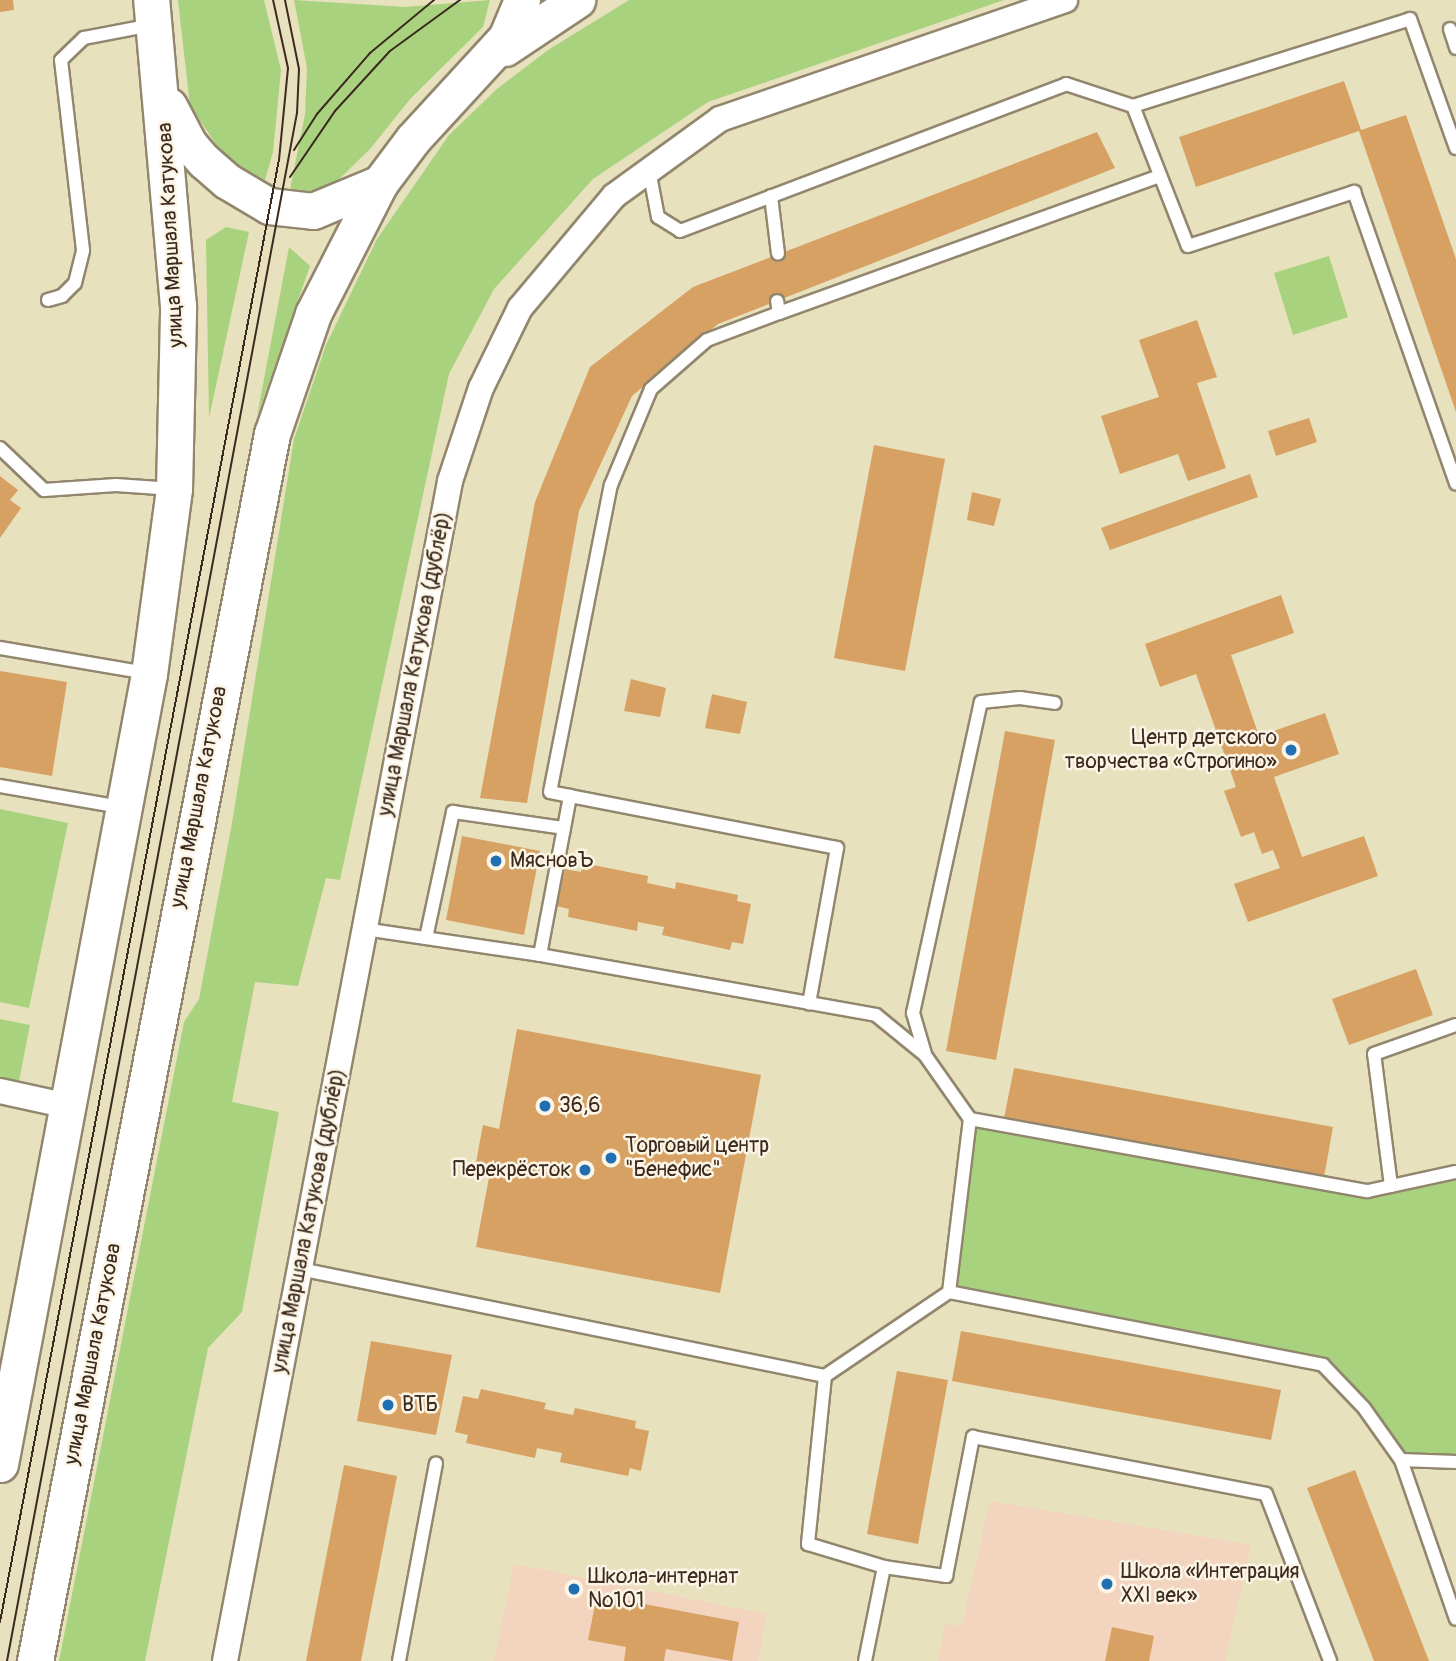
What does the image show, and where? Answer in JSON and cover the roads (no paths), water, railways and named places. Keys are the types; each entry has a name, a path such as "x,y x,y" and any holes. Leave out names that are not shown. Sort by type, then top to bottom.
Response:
{"main road":[{"name":"улица Маршала Катукова","path":"35,1661 272,434 313,314 380,183 442,106 506,38 522,0"},
{"path":"485,63 578,0"},
{"name":"улица Маршала Катукова","path":"0,1464 149,674 174,489 178,306 162,91 153,12"},
{"path":"162,91 178,127 204,161 227,181 269,206 313,211 380,183"}],"street":[{"name":"улица Маршала Катукова (дублёр)","path":"225,1661 450,481 481,388 520,308 614,196 720,119 1065,0"},
{"path":"0,1091 68,1106"}],"lane":[{"path":"48,300 62,296 75,283 83,250 61,60 84,38 153,12"},
{"path":"649,170 658,217 680,231 1066,84 1133,106 1409,19 1456,148"},
{"path":"1450,29 1456,48"},
{"path":"1133,106 1188,246 1354,192 1456,484"},
{"path":"809,1003 837,848 550,792 611,485 651,389 706,340 778,307 1160,176"},
{"path":"771,196 778,254"},
{"path":"0,448 44,490 116,485 174,489"},
{"path":"0,648 149,674"},
{"path":"925,1055 913,1013 981,702 1020,698 1055,703"},
{"path":"0,786 124,807"},
{"path":"540,955 570,796"},
{"path":"426,938 453,812 564,828"},
{"path":"365,929 540,955 876,1015 925,1055 970,1119 949,1292"},
{"path":"1391,1186 1374,1054 1456,1025"},
{"path":"970,1119 1368,1191 1456,1172"},
{"path":"300,1269 825,1376 949,1292 1323,1365 1364,1408 1401,1460 1456,1619"},
{"path":"825,1376 808,1544 884,1567 946,1576 973,1437 1266,1494 1330,1661"},
{"path":"1401,1460 1456,1461"},
{"path":"399,1661 436,1463"},
{"path":"865,1661 884,1567"}],"tram line":[{"path":"0,1622 279,160 288,68 273,0"},
{"path":"7,1661 297,113 299,69 285,0"},
{"path":"294,150 317,114 370,53 434,0"},
{"path":"290,177 335,111 390,51 460,0"}],"place":[{"name":"Центр детского творчества «Строгино»","path":"1291,750"},
{"name":"МясновЪ","path":"496,861"},
{"name":"36,6","path":"545,1106"},
{"name":"Торговый центр \"Бенефис\"","path":"611,1158"},
{"name":"Перекрёсток","path":"585,1170"},
{"name":"ВТБ","path":"388,1405"},
{"name":"Школа «Интеграция XXI век»","path":"1107,1584"},
{"name":"Школа-интернат №101","path":"574,1589"}]}
